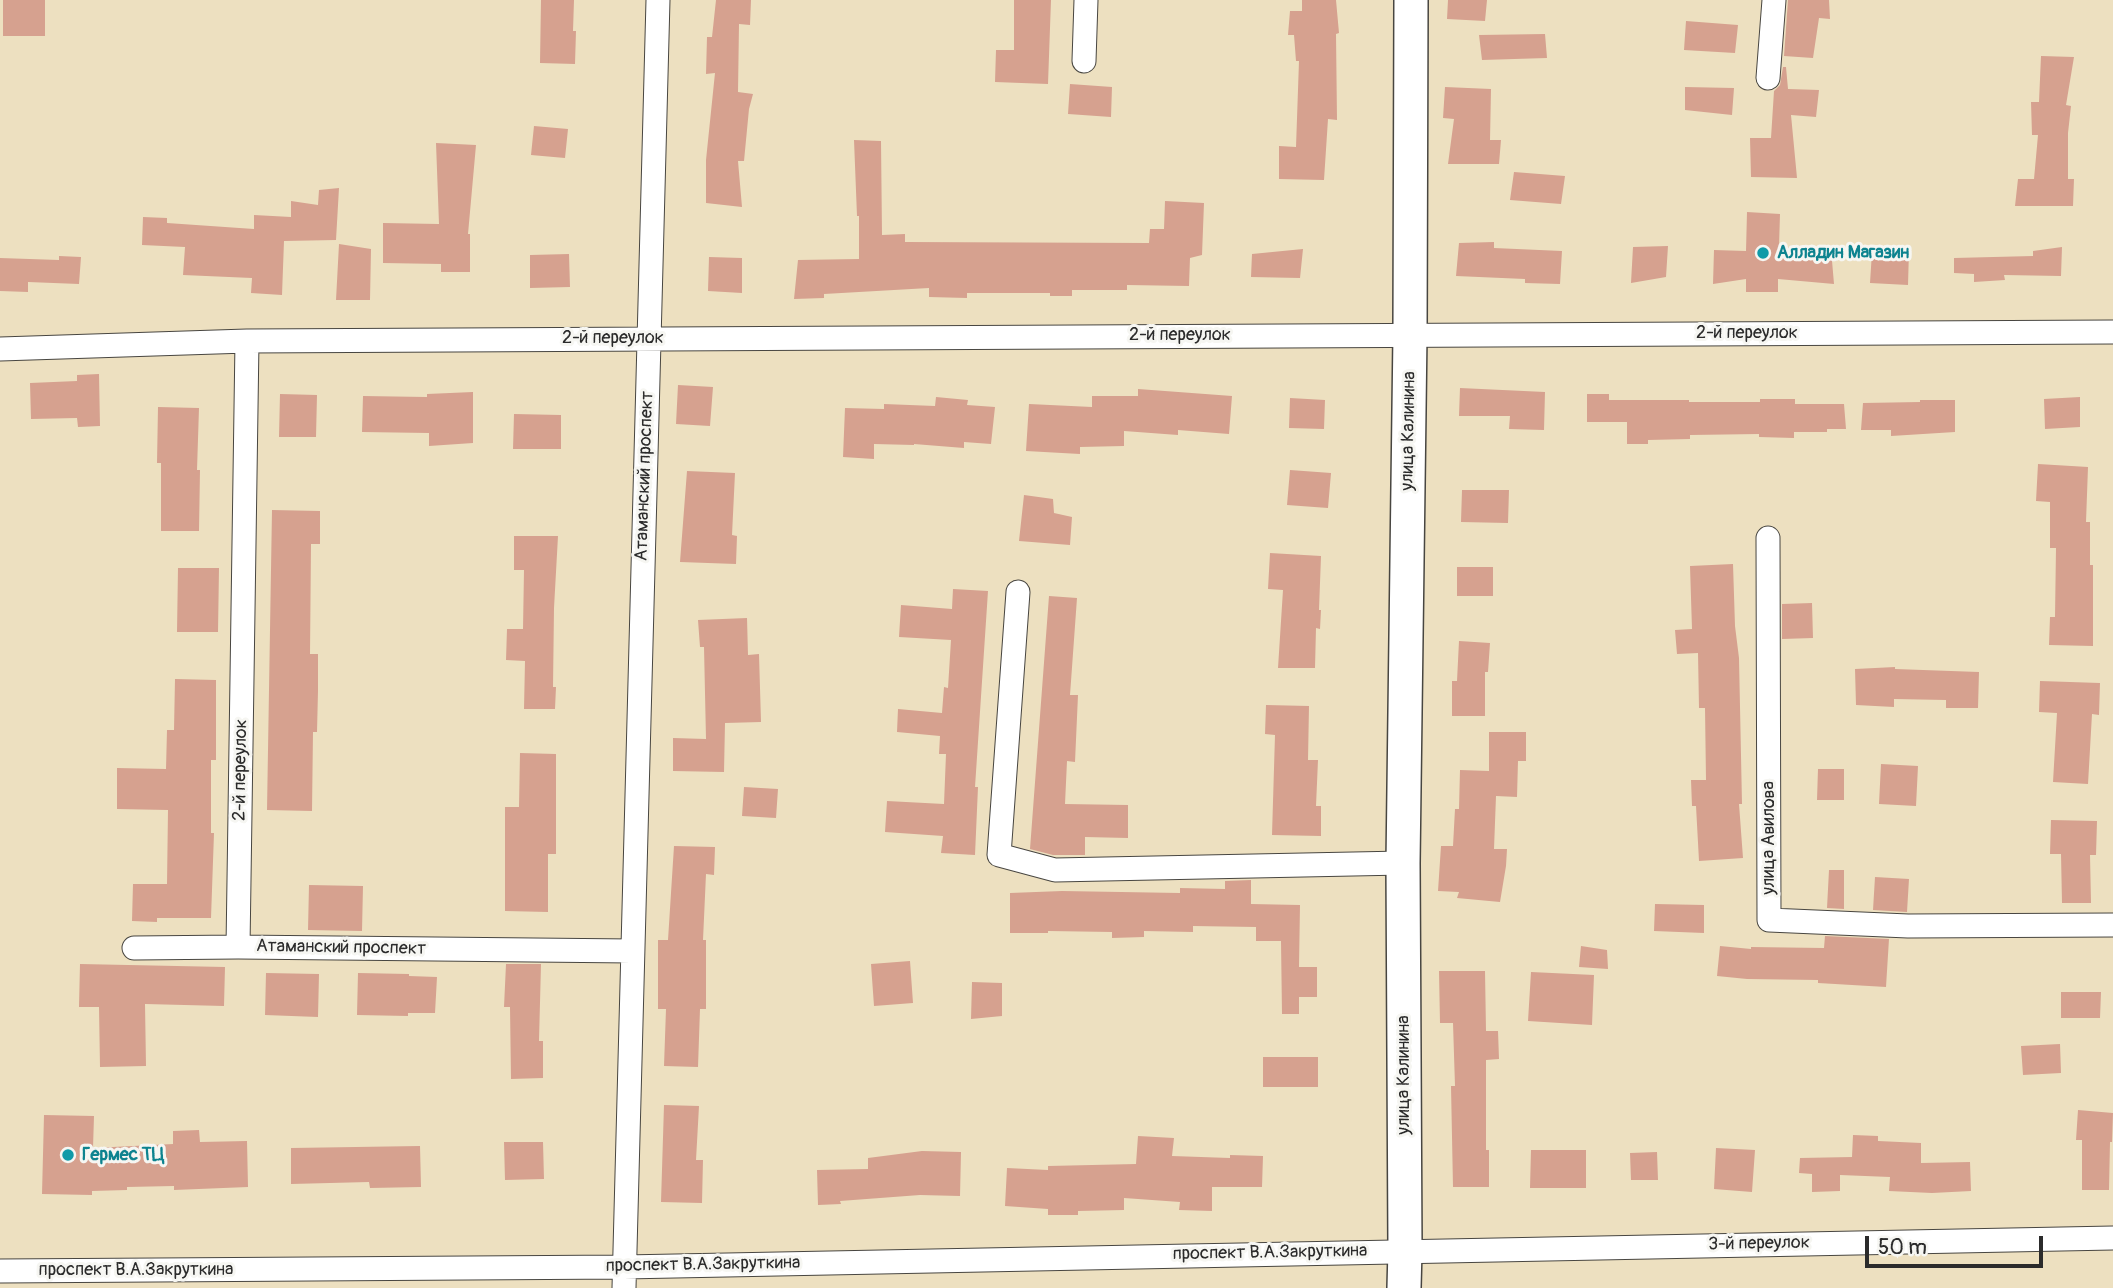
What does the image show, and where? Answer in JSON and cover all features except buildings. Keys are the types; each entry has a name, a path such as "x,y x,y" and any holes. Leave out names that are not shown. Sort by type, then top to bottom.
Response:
{"main road":[{"name":"улица Калинина","path":"1404,1288 1403,863 1411,0"}],"street":[{"name":"Атаманский проспект","path":"624,1277 658,0"},
{"path":"1084,61 1086,0"},
{"path":"1769,78 1774,0"},
{"name":"2-й переулок","path":"0,349 247,341 2113,332"},
{"name":"2-й переулок","path":"238,947 247,341"},
{"name":"улица Авилова","path":"1768,538 1769,920 1908,926 2113,925"},
{"path":"1018,592 999,855 1055,870 1403,863"},
{"name":"Атаманский проспект","path":"134,948 632,951"},
{"name":"3-й переулок","path":"1405,1251 2113,1238"},
{"name":"проспект В.А.Закруткина","path":"0,1271 624,1277 1405,1251"}],"place":[{"name":"Алладин Магазин","path":"1763,253"},
{"name":"Гермес ТЦ","path":"68,1155"}]}
